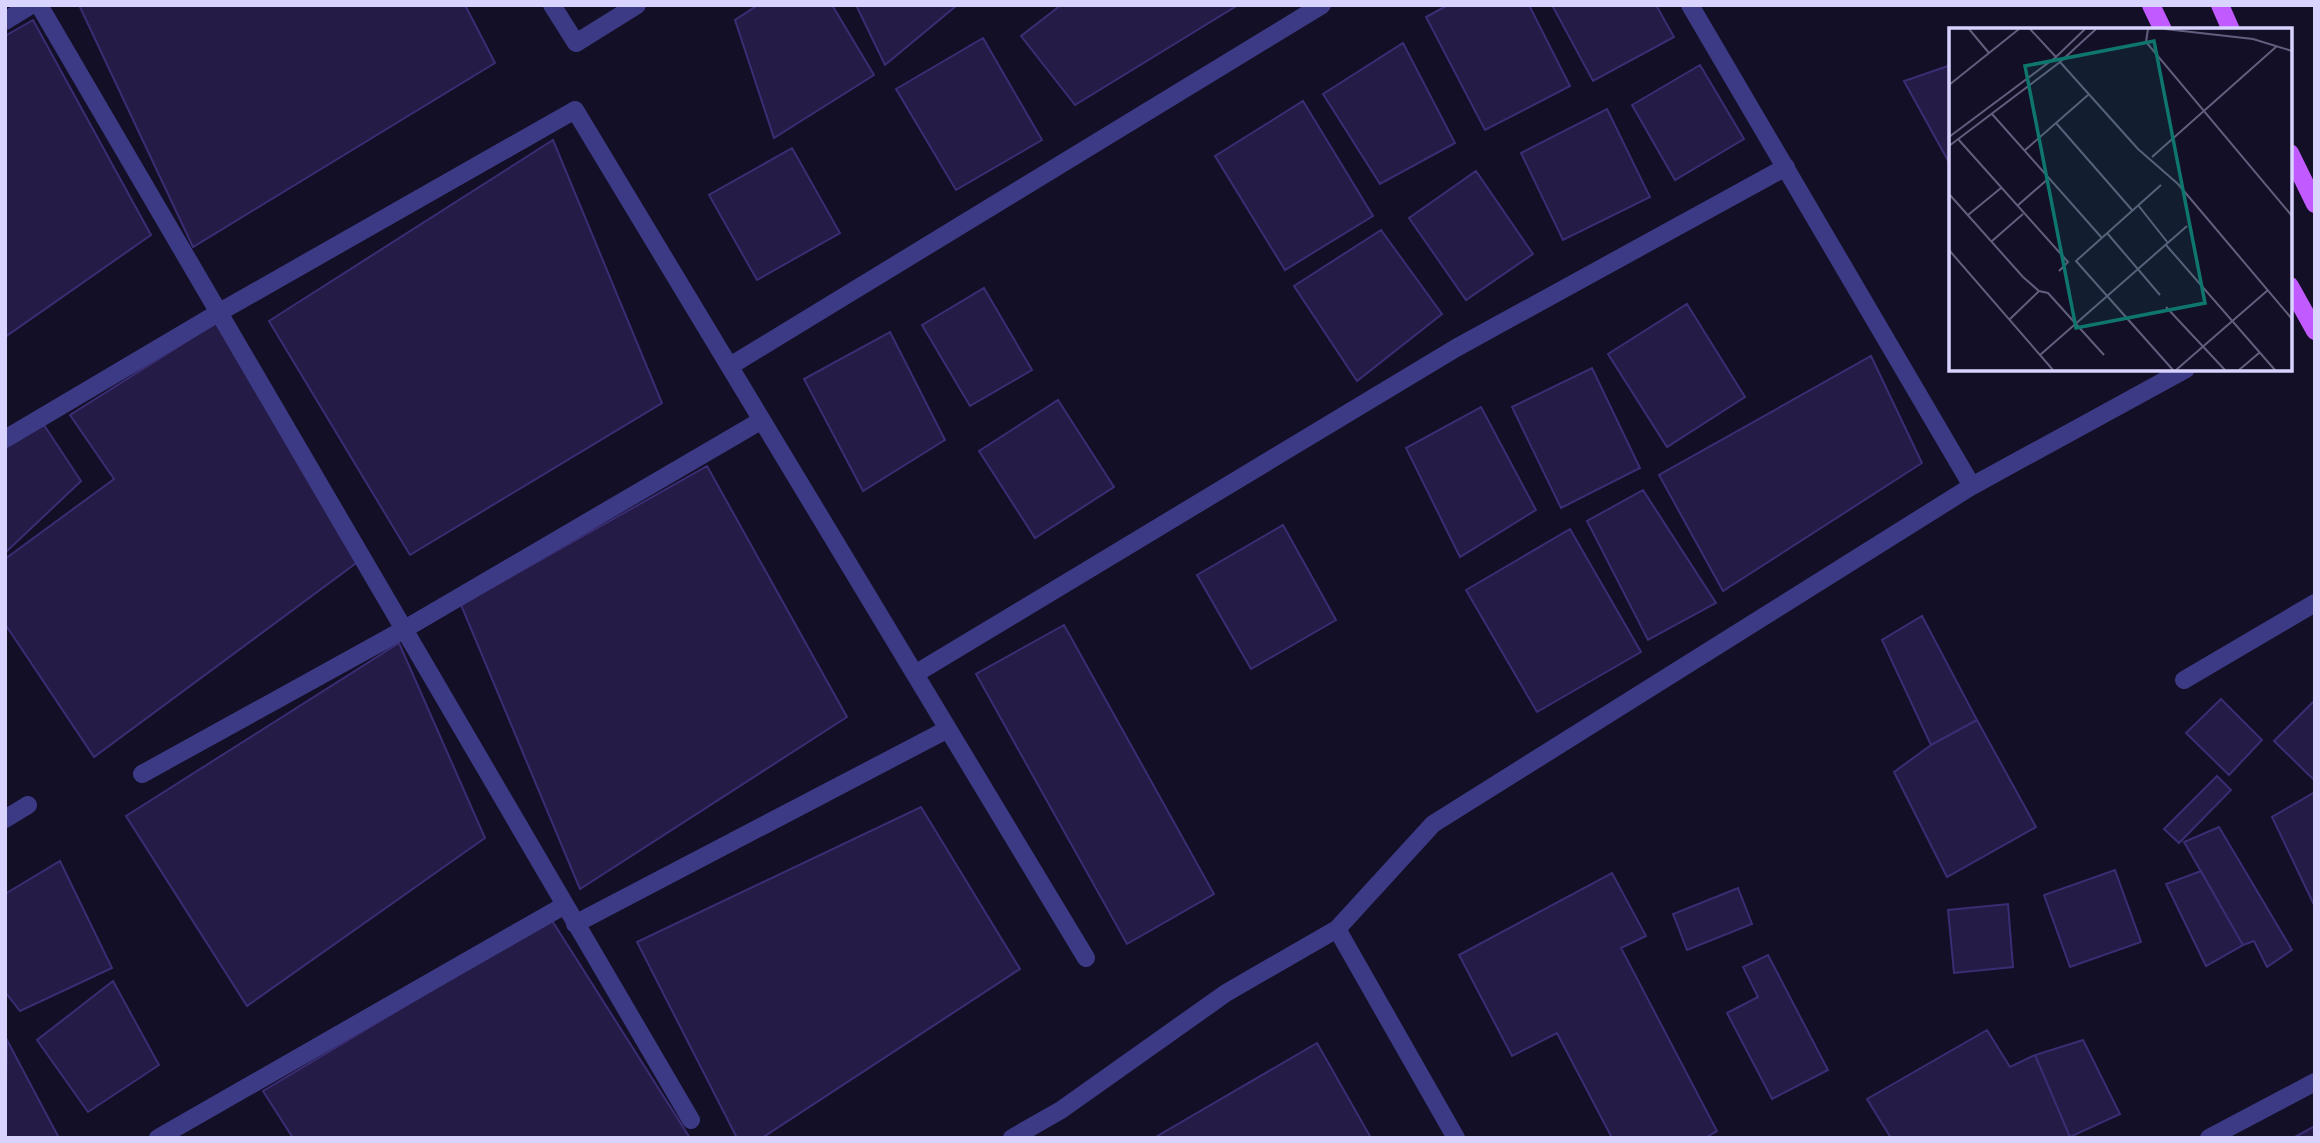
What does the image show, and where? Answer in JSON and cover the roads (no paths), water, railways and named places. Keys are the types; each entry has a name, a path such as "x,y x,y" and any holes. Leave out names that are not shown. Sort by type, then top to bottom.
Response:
{"main road":[{"path":"2151,5 2162,28"},
{"path":"2220,5 2230,28"},
{"path":"2292,155 2309,176 2315,204"},
{"path":"2295,309 2315,331"}],"street":[{"path":"5,21 31,5"},
{"path":"39,5 691,1120"},
{"path":"552,5 576,43 637,5"},
{"path":"730,366 1322,5"},
{"path":"1690,5 1972,486"},
{"path":"5,439 218,313 575,110 1086,958"},
{"path":"915,674 1456,348 1786,167"},
{"path":"1012,1138 1060,1110 1226,993 1337,929 1433,824 1972,486 2182,371"},
{"path":"142,774 403,630 762,420"},
{"path":"2184,680 2315,603"},
{"path":"575,924 948,729"},
{"path":"5,819 28,805"},
{"path":"158,1138 565,905"},
{"path":"1337,929 1456,1138"},
{"path":"2210,1138 2315,1082"}]}
